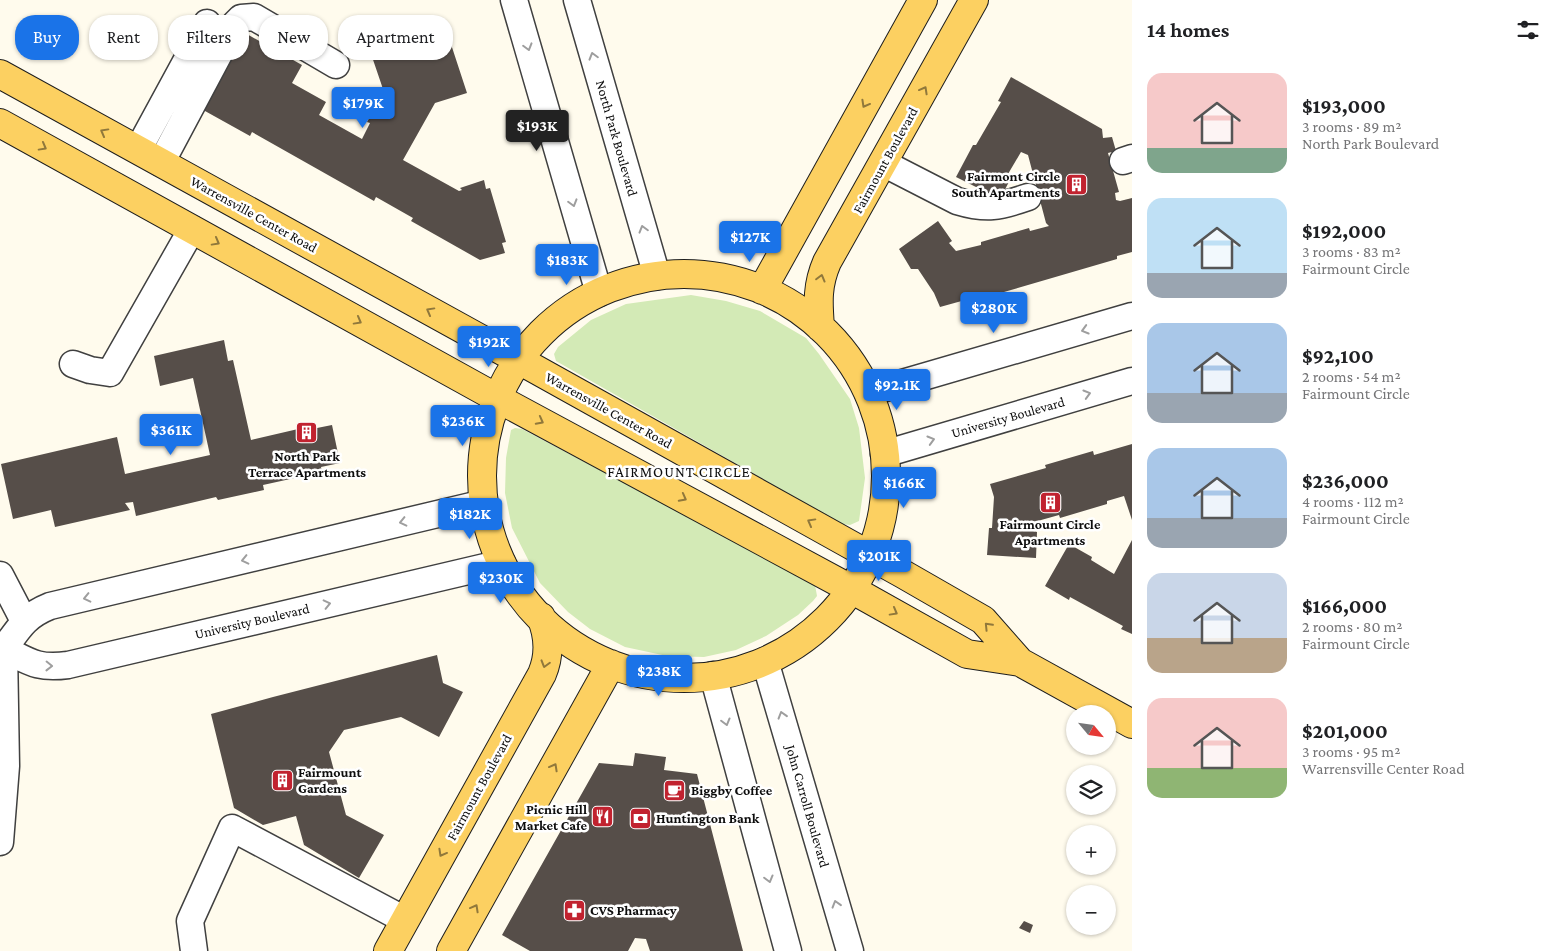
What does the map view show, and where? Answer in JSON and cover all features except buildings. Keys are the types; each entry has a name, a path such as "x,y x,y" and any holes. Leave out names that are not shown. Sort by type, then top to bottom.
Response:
{"main road":[{"path":"762,290 923,0"},
{"name":"Fairmount Boulevard","path":"820,327 818,294 820,279 824,270 974,0"},
{"name":"Warrensville Center Road","path":"0,74 519,360 983,620 1020,662"},
{"name":"Warrensville Center Road","path":"0,123 497,398 968,654 1020,662 1131,720"},
{"path":"672,274 702,275 734,280 762,290 797,308 820,327 849,361 868,392 878,419 884,454 885,480 882,512 875,540 851,589 834,611 816,629 791,648 765,661 745,668 713,675 693,677 663,676 633,671 595,656 572,642 541,617 514,586 502,563 491,534 484,503 482,470 487,431 497,398 519,360 548,326 572,309 599,293 627,282 656,276 672,274"},
{"name":"Fairmount Boulevard","path":"388,951 542,674 548,647 541,617"},
{"path":"451,951 612,664"}],"street":[{"path":"514,0 599,293"},
{"name":"North Park Boulevard","path":"577,0 656,276"},
{"path":"149,156 235,24 241,18 254,17 336,65"},
{"path":"149,156 191,60"},
{"path":"883,163 957,201 981,207 1003,205 1028,197"},
{"path":"73,364 90,370 110,373 192,229"},
{"path":"868,392 1132,316"},
{"name":"University Boulevard","path":"884,454 1132,381"},
{"path":"0,842 6,766 2,649 31,615 50,606 484,503"},
{"name":"University Boulevard","path":"2,649 42,666 68,665 502,563"},
{"path":"0,574 24,622"},
{"name":"John Carroll Boulevard","path":"765,661 850,951"},
{"path":"713,675 788,951"},
{"path":"194,951 190,921 232,828 405,920"}],"green space":[{"path":"691,295 726,301 760,311 806,338 819,354 850,399 859,428 865,478 859,521 850,525 842,524 556,361 554,354 558,347 591,320 626,304"},
{"path":"515,428 522,429 815,585 817,596 798,615 766,636 736,650 704,657 667,656 625,647 590,629 568,612 540,583 512,528 505,493 506,458 511,430"}],"place":[{"name":"Fairmont Circle South Apartments","path":"1076,184"},
{"name":"North Park Terrace Apartments","path":"307,433"},
{"name":"Fairmount Circle Apartments","path":"1050,502"},
{"name":"Fairmount Gardens","path":"282,780"},
{"name":"Biggby Coffee","path":"675,790"},
{"name":"Picnic Hill Market Cafe","path":"603,817"},
{"name":"Huntington Bank","path":"640,818"},
{"name":"CVS Pharmacy","path":"574,910"}],"district":[{"name":"FAIRMOUNT CIRCLE","path":"679,472"}]}
